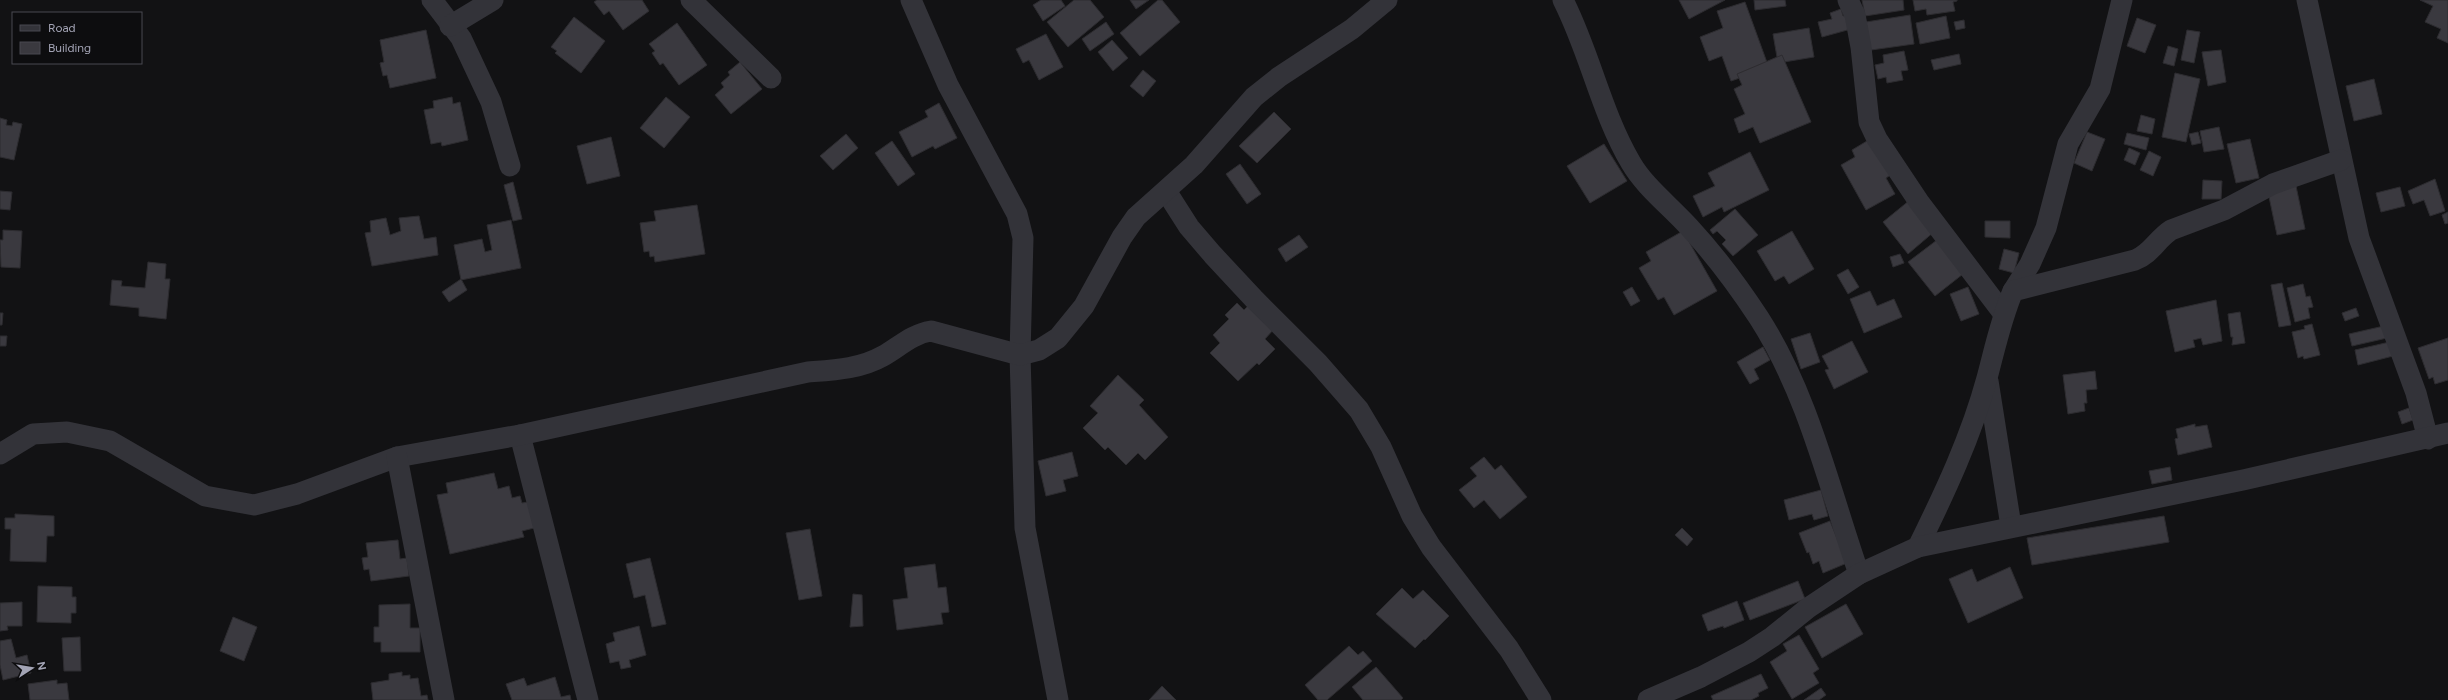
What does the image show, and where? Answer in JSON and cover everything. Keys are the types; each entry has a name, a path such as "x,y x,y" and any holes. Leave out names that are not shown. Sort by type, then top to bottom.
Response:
{"street":[{"path":"432,0 450,26 461,38 491,102 510,166"},
{"path":"450,26 493,0"},
{"path":"691,0 771,78"},
{"path":"911,0 948,85 1017,214 1023,238 1020,355 1025,528 1058,700"},
{"path":"0,454 33,434 66,432 110,441 205,496 254,505 297,494 397,457 520,435 808,372 844,370 881,357 919,333 931,331 1020,355 1040,350 1058,338 1084,306 1122,236 1136,217 1166,191 1214,145 1254,97 1278,77 1352,29 1387,0"},
{"path":"1563,0 1579,32 1612,124 1632,166 1690,228 1728,276 1759,318 1782,358 1807,413 1859,574"},
{"path":"1848,0 1855,15 1861,47 1869,122 1877,139 1919,202 2003,313"},
{"path":"1918,547 1963,448 1987,378 2003,313 2013,290 2030,264 2046,228 2068,144 2100,90 2122,0"},
{"path":"2307,0 2359,238 2416,393 2428,439"},
{"path":"2013,290 2135,260 2145,256 2164,235 2171,230 2224,210 2273,184 2341,160"},
{"path":"1166,191 1189,227 1254,299 1318,363 1359,410 1381,447 1416,522 1431,547 1509,649 1540,700"},
{"path":"1987,378 2011,526"},
{"path":"1648,700 1702,677 1749,652 1772,637 1808,608 1859,574 1918,547 2011,526 2244,480 2428,439 2448,433"},
{"path":"520,435 588,700"},
{"path":"397,457 444,700"}],"building":[{"path":"597,0 642,0 649,11 623,30 609,11 604,15 594,2"},
{"path":"1041,0 1061,0 1065,6 1043,21 1033,5"},
{"path":"1074,0 1090,0 1104,17 1068,47 1047,22"},
{"path":"1130,0 1149,0 1136,9"},
{"path":"1158,0 1162,0 1180,22 1140,56 1120,33"},
{"path":"1679,0 1725,0 1689,19"},
{"path":"1754,0 1785,0 1786,6 1755,10"},
{"path":"1862,0 1903,0 1904,10 1865,16"},
{"path":"1913,0 1957,1 1953,2 1955,11 1927,15 1926,9 1915,11"},
{"path":"2420,0 2448,0 2448,43 2437,38 2441,29 2425,22 2433,6"},
{"path":"1745,2 1769,68 1731,81 1722,56 1709,61 1700,37 1723,28 1717,11"},
{"path":"1841,9 1843,16 1847,15 1851,29 1822,37 1818,22 1832,19 1830,13"},
{"path":"1910,15 1914,44 1871,50 1866,22"},
{"path":"1946,16 1950,38 1920,44 1916,23"},
{"path":"574,17 605,41 581,73 555,53 557,51 551,47"},
{"path":"2137,18 2156,25 2145,53 2127,46"},
{"path":"1964,20 1965,28 1956,30 1954,22"},
{"path":"1106,22 1114,34 1090,51 1082,39"},
{"path":"677,23 707,65 679,85 663,63 660,65 652,53 655,51 649,44"},
{"path":"1809,28 1814,57 1778,63 1773,34"},
{"path":"426,30 436,78 390,88 387,75 383,76 380,63 384,62 380,40"},
{"path":"2187,30 2200,32 2194,63 2181,60"},
{"path":"1046,34 1063,67 1039,80 1029,60 1023,63 1016,49"},
{"path":"1112,40 1128,58 1113,71 1098,52"},
{"path":"2168,46 2178,49 2174,66 2163,63"},
{"path":"2221,50 2226,82 2208,86 2202,52"},
{"path":"1904,51 1908,70 1901,71 1903,80 1887,83 1886,77 1878,79 1875,65 1884,63 1883,55"},
{"path":"1959,54 1961,64 1934,70 1931,60"},
{"path":"1782,55 1811,122 1760,143 1753,127 1739,133 1734,119 1745,114 1734,89 1742,85 1737,74"},
{"path":"740,62 762,89 731,114 715,95 724,87 721,83 730,75 728,72"},
{"path":"1143,70 1156,81 1143,97 1130,86"},
{"path":"2175,73 2200,79 2186,142 2162,137"},
{"path":"2374,79 2382,114 2354,121 2346,86"},
{"path":"452,97 453,104 460,102 468,140 442,146 441,142 431,144 424,110 434,108 433,101"},
{"path":"666,97 690,117 664,148 640,128"},
{"path":"939,103 957,138 935,149 933,146 912,157 899,132 928,117 925,111"},
{"path":"1274,112 1291,129 1257,163 1239,146"},
{"path":"2141,115 2155,119 2152,134 2137,131"},
{"path":"0,118 7,120 6,125 12,126 13,122 22,124 14,160 0,157"},
{"path":"2219,127 2224,149 2204,152 2200,131"},
{"path":"2087,132 2105,139 2092,171 2074,163"},
{"path":"2198,132 2201,143 2192,145 2189,134"},
{"path":"2127,133 2149,138 2146,150 2124,144"},
{"path":"846,134 858,148 833,170 820,156"},
{"path":"611,137 620,176 587,184 577,146"},
{"path":"1872,138 1892,174 1886,178 1895,194 1866,210 1841,165 1855,157 1852,150"},
{"path":"2250,139 2259,178 2236,183 2227,144"},
{"path":"892,141 915,174 898,186 875,153"},
{"path":"1604,144 1627,181 1590,203 1567,166"},
{"path":"2129,148 2140,153 2135,165 2124,160"},
{"path":"2149,151 2161,157 2153,176 2140,170"},
{"path":"1750,152 1769,190 1724,212 1722,207 1703,217 1693,196 1715,186 1708,173"},
{"path":"1240,164 1261,194 1247,204 1226,174"},
{"path":"2435,179 2445,211 2430,216 2424,200 2413,204 2408,191"},
{"path":"2203,180 2222,181 2221,199 2202,199"},
{"path":"513,182 522,219 513,221 504,185"},
{"path":"2296,186 2305,229 2277,235 2268,192"},
{"path":"2400,187 2405,206 2381,212 2376,193"},
{"path":"0,191 12,192 10,210 0,209"},
{"path":"1910,200 1935,231 1908,254 1883,222"},
{"path":"697,205 705,254 655,262 654,256 650,257 649,251 644,252 640,223 656,221 654,211"},
{"path":"1735,209 1758,235 1733,256 1722,244 1726,240 1717,231 1713,234 1710,230"},
{"path":"2448,212 2448,223 2445,224 2442,215"},
{"path":"419,216 424,239 436,237 438,255 372,266 365,233 371,232 370,221 386,218 390,235 401,231 399,218"},
{"path":"511,220 521,268 461,280 454,245 482,239 485,252 492,250 487,225"},
{"path":"1985,221 2010,221 2010,238 1985,237"},
{"path":"3,230 22,231 20,268 1,267 0,240 3,240"},
{"path":"1683,231 1717,291 1674,315 1664,297 1658,300 1639,268 1651,261 1646,252"},
{"path":"1792,231 1814,269 1789,284 1784,276 1775,281 1757,251"},
{"path":"1299,235 1308,247 1286,262 1278,249"},
{"path":"1937,240 1963,274 1935,296 1908,262"},
{"path":"2004,249 2019,253 2014,273 1999,269"},
{"path":"1900,254 1904,263 1893,267 1890,257"},
{"path":"148,262 166,264 165,279 170,279 166,319 139,316 139,308 110,305 112,280 122,281 121,286 145,288"},
{"path":"1848,269 1859,287 1848,294 1837,275"},
{"path":"461,279 467,290 449,302 442,292"},
{"path":"2282,283 2291,325 2279,327 2271,285"},
{"path":"2303,284 2306,297 2310,296 2313,307 2308,308 2310,318 2295,322 2287,288"},
{"path":"1632,287 1640,301 1631,306 1623,292"},
{"path":"1968,287 1979,314 1961,321 1950,294"},
{"path":"1870,291 1877,306 1894,299 1902,317 1864,333 1850,299"},
{"path":"2216,300 2222,341 2203,345 2201,338 2193,340 2195,347 2175,352 2166,311"},
{"path":"1237,303 1244,310 1249,305 1274,329 1265,339 1275,349 1259,365 1257,363 1238,381 1210,353 1220,343 1213,335 1229,319 1225,315"},
{"path":"2356,308 2359,316 2345,321 2342,313"},
{"path":"2240,312 2245,343 2232,345 2233,337 2231,337 2228,314"},
{"path":"0,313 3,313 2,325 0,325"},
{"path":"2312,324 2320,355 2304,359 2303,356 2298,358 2292,332 2305,329 2304,326"},
{"path":"2384,326 2387,338 2352,346 2349,334"},
{"path":"1810,333 1820,362 1801,369 1791,339"},
{"path":"0,336 7,336 6,346 0,346"},
{"path":"2448,338 2448,380 2435,384 2433,377 2429,379 2418,348"},
{"path":"1852,341 1868,372 1834,389 1825,370 1829,369 1822,356"},
{"path":"2394,341 2397,355 2358,365 2355,350"},
{"path":"1763,347 1770,360 1754,369 1759,379 1750,384 1737,362"},
{"path":"2095,371 2097,389 2086,390 2087,403 2084,403 2085,411 2068,414 2063,375"},
{"path":"1118,375 1144,400 1139,405 1168,437 1145,460 1138,453 1126,465 1108,447 1105,450 1083,428 1098,413 1090,406"},
{"path":"2409,408 2413,420 2402,424 2398,412"},
{"path":"2195,424 2195,427 2207,425 2212,447 2178,455 2175,439 2178,438 2176,429"},
{"path":"1072,452 1078,476 1063,480 1066,491 1046,496 1038,461"},
{"path":"1484,457 1495,470 1501,465 1527,497 1500,519 1484,500 1474,508 1459,490 1477,476 1470,468"},
{"path":"2170,467 2172,480 2152,484 2149,471"},
{"path":"494,473 498,489 509,486 512,498 520,496 522,503 528,502 534,528 522,531 524,537 450,554 437,495 448,493 446,483"},
{"path":"1821,490 1828,516 1814,520 1812,514 1789,520 1784,500"},
{"path":"15,514 54,516 54,536 47,536 46,562 10,561 11,529 5,529 5,518 15,518"},
{"path":"2164,516 2169,542 2032,565 2027,538"},
{"path":"1830,521 1847,563 1823,573 1819,561 1813,564 1809,552 1807,553 1799,533"},
{"path":"1682,528 1693,539 1687,546 1675,535"},
{"path":"810,529 822,596 799,600 786,533"},
{"path":"398,540 400,559 407,558 409,576 371,581 369,569 364,570 362,558 368,557 366,543"},
{"path":"650,558 666,624 652,627 645,595 634,598 626,564"},
{"path":"935,564 938,588 946,587 949,612 941,613 943,624 897,630 893,600 908,598 904,568"},
{"path":"2010,567 2023,598 1968,623 1949,579 1972,569 1977,582"},
{"path":"1798,581 1805,599 1750,620 1743,603"},
{"path":"38,586 72,587 72,597 76,597 76,613 71,613 71,623 37,622"},
{"path":"1402,588 1413,599 1423,590 1449,616 1415,648 1376,614"},
{"path":"853,594 862,595 863,626 850,627"},
{"path":"1737,601 1744,620 1724,628 1723,626 1708,631 1702,615"},
{"path":"22,602 22,626 7,626 8,630 0,631 0,603"},
{"path":"410,604 410,628 420,628 420,652 381,652 381,642 374,642 374,627 379,627 379,605"},
{"path":"1846,604 1863,634 1822,658 1805,627"},
{"path":"233,617 257,627 244,661 220,651"},
{"path":"639,626 646,655 629,660 631,667 621,669 619,661 610,663 606,644 615,641 613,633"},
{"path":"1799,635 1819,669 1813,673 1819,683 1792,699 1770,662 1787,651 1783,644"},
{"path":"80,637 81,671 64,671 62,638"},
{"path":"11,639 16,658 27,655 31,673 3,680 0,665 0,641"},
{"path":"1349,646 1358,655 1363,651 1372,661 1327,700 1318,700 1305,685"},
{"path":"1376,667 1403,698 1401,700 1363,700 1352,687"},
{"path":"402,672 402,676 410,675 410,679 418,678 421,696 427,695 428,700 373,700 371,683 389,680 389,674"},
{"path":"1761,674 1768,688 1758,693 1759,696 1751,700 1713,700 1711,696"},
{"path":"555,677 561,697 570,695 571,700 512,700 506,684 524,678 527,686"},
{"path":"57,680 57,684 67,683 69,700 30,700 28,684"},
{"path":"1162,686 1176,700 1149,700"},
{"path":"1821,688 1826,695 1819,700 1804,700"}]}
